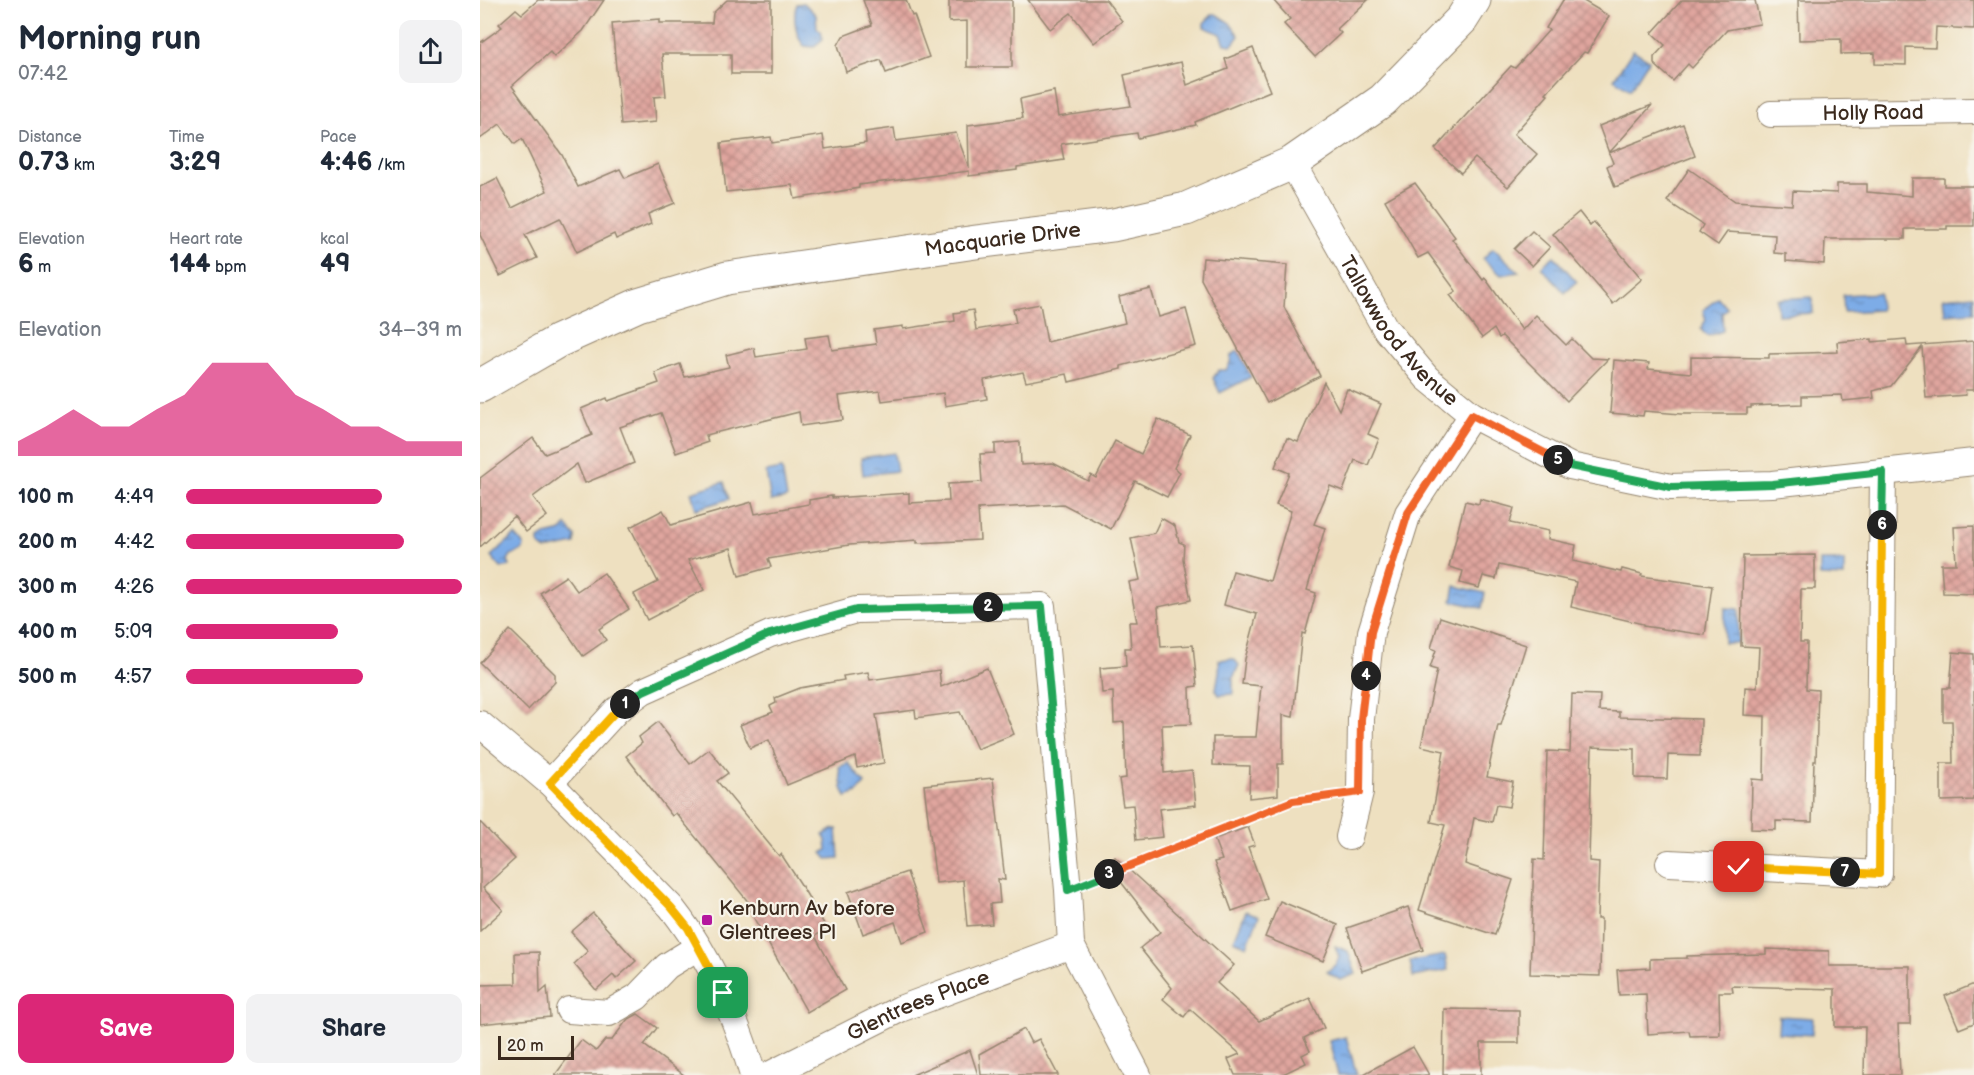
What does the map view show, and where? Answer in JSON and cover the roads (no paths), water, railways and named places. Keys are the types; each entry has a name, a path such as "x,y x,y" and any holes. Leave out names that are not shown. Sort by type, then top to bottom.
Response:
{"main road":[{"name":"Macquarie Drive","path":"480,386 558,341 638,305 727,278 1113,225 1186,208 1292,163 1383,100 1462,19 1474,0"}],"street":[{"name":"Holly Road","path":"1772,114 1974,111"},
{"name":"Tallowwood Avenue","path":"1292,163 1385,328 1427,378 1472,415 1570,466 1671,487 1772,484 1974,462"},
{"path":"1349,837 1360,792 1361,719 1371,632 1408,513 1472,415"},
{"path":"1669,863 1879,874 1883,472"},
{"path":"550,783 617,710 643,691 770,634 856,610 1042,606 1071,945 1138,1075"},
{"path":"480,724 550,783 671,907 688,928 735,1019 753,1075"},
{"name":"Glentrees Place","path":"769,1075 900,1009 1071,945"},
{"path":"568,1010 609,1013 637,997 667,966 698,947"}],"water":[{"path":"804,3 816,15 817,28 821,31 823,39 813,47 804,46 796,26 797,4"},
{"path":"1213,14 1230,23 1239,36 1232,45 1225,44 1221,34 1204,27 1204,23"},
{"path":"1633,50 1649,60 1630,90 1614,79"},
{"path":"1493,248 1519,272 1501,275 1483,259"},
{"path":"1554,256 1577,282 1565,293 1541,267"},
{"path":"1879,293 1880,310 1844,312 1843,295"},
{"path":"1974,295 1974,312 1945,314 1943,298"},
{"path":"1812,297 1813,313 1778,315 1777,299"},
{"path":"1718,298 1727,308 1722,313 1723,331 1708,336 1701,328 1706,320 1703,310"},
{"path":"1238,351 1251,377 1220,393 1213,378 1219,370 1226,370 1231,355"},
{"path":"894,453 897,471 863,475 861,458"},
{"path":"782,469 787,498 771,501 766,472"},
{"path":"724,482 729,499 696,509 691,492"},
{"path":"566,525 575,536 575,544 546,550 539,545 539,539 545,535 562,531"},
{"path":"515,535 524,545 523,550 511,555 508,560 510,566 501,568 491,556"},
{"path":"1820,561 1844,561 1844,577 1820,576"},
{"path":"1455,586 1485,593 1482,608 1452,601"},
{"path":"1725,608 1739,609 1738,643 1724,643"},
{"path":"1234,659 1239,665 1233,678 1233,694 1219,695 1216,690 1219,660"},
{"path":"848,763 865,783 857,793 846,797 842,788 839,767"},
{"path":"837,829 839,858 827,859 822,853 827,850 823,835"},
{"path":"1246,911 1259,916 1247,946 1234,940"},
{"path":"1335,946 1348,951 1356,974 1340,980 1327,972 1336,964 1339,957"},
{"path":"1445,955 1448,970 1413,977 1410,961"},
{"path":"1779,1016 1813,1018 1812,1035 1778,1033"},
{"path":"1346,1037 1357,1075 1338,1075 1329,1041"}],"place":[{"name":"Kenburn Av before Glentrees Pl","path":"707,920"}]}
